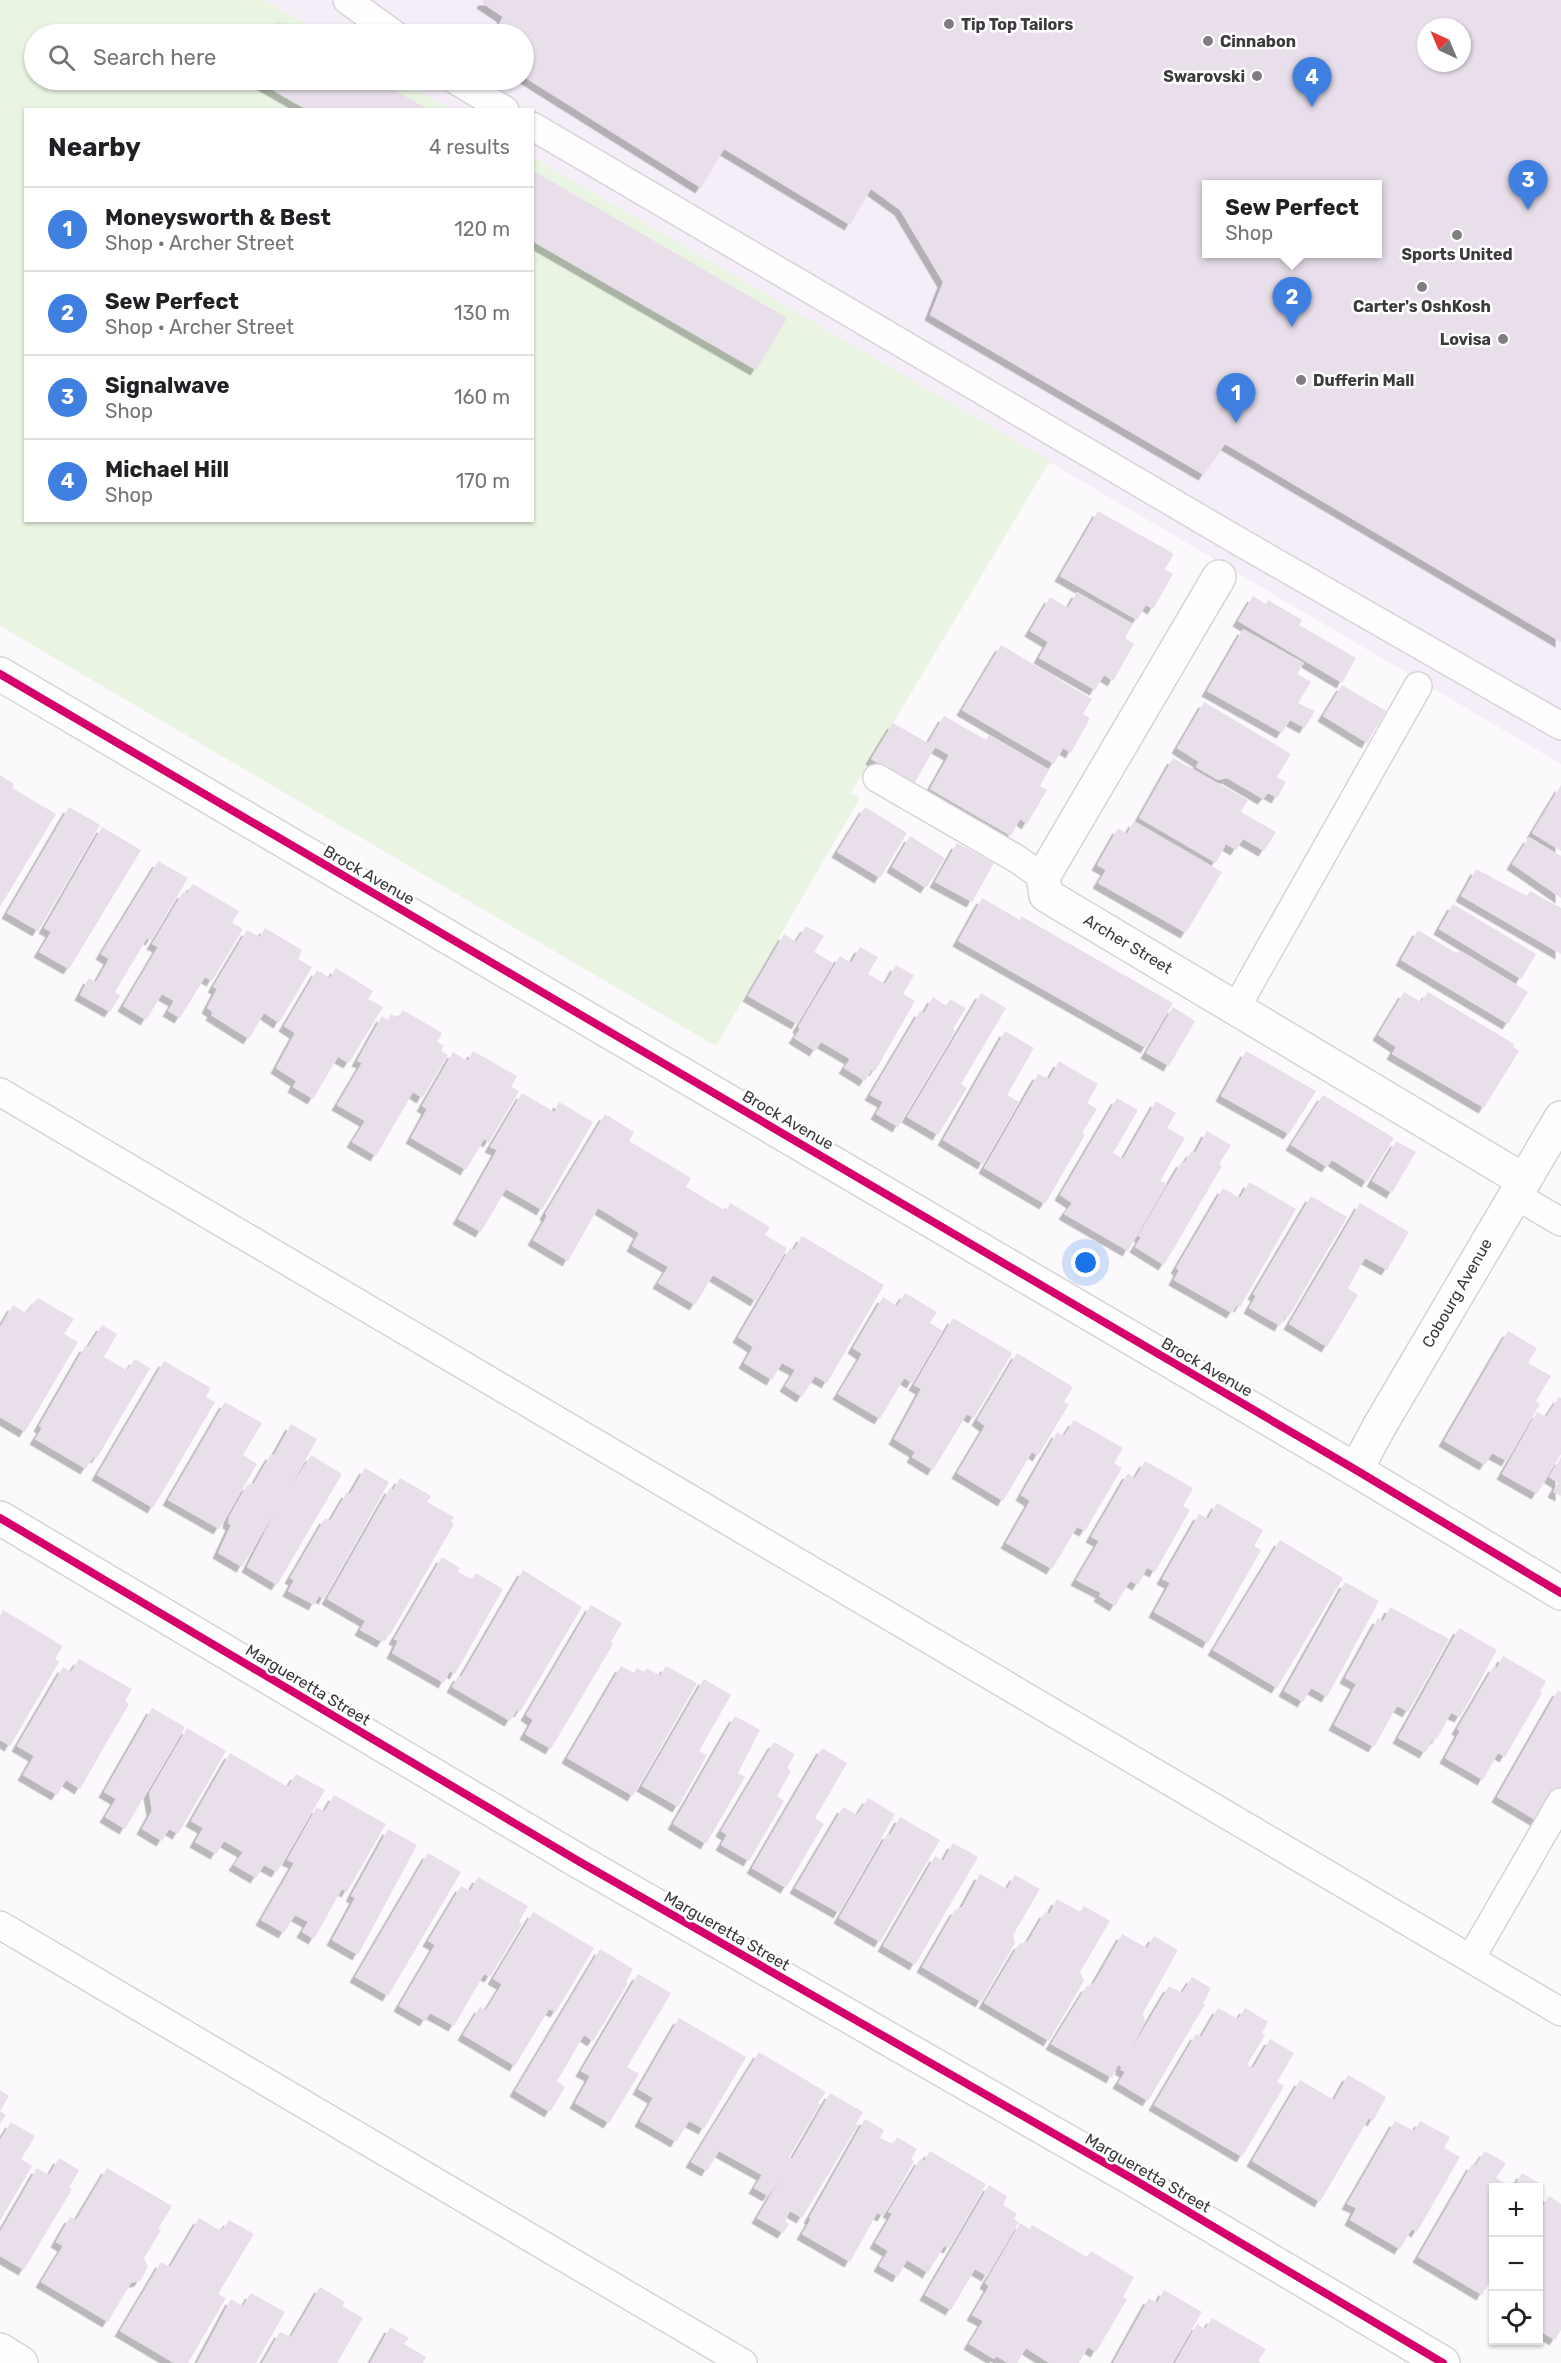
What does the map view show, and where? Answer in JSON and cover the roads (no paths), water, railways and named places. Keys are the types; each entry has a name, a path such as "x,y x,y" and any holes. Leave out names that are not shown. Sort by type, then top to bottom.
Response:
{"street":[{"path":"1043,877 1219,577"},
{"name":"Brock Avenue","path":"0,674 1356,1470 1561,1593"},
{"name":"Archer Street","path":"1043,877 1046,895 1236,1008 1519,1187"},
{"name":"Cobourg Avenue","path":"1356,1470 1519,1187 1561,1119"},
{"name":"Margueretta Street","path":"0,1518 580,1862 1112,2167 1443,2363"},
{"path":"0,2350 21,2363"}],"lane":[{"path":"347,0 380,24"},
{"path":"473,90 502,108"},
{"path":"534,127 1240,542 1561,726"},
{"path":"1236,1008 1418,686"},
{"path":"876,778 1043,877"},
{"path":"0,1092 1561,2012"},
{"path":"1519,1187 1561,1222"},
{"path":"1470,1958 1561,1802"},
{"path":"0,1925 743,2363"}],"place":[{"name":"Tip Top Tailors","path":"949,24"},
{"name":"Cinnabon","path":"1208,41"},
{"name":"Swarovski","path":"1257,76"},
{"name":"Michael Hill","path":"1312,107"},
{"name":"Signalwave","path":"1528,210"},
{"name":"Sports United","path":"1457,235"},
{"name":"Carter's OshKosh","path":"1422,287"},
{"name":"Sew Perfect","path":"1292,327"},
{"name":"Lovisa","path":"1503,339"},
{"name":"Dufferin Mall","path":"1301,380"},
{"name":"Moneysworth & Best","path":"1236,423"}]}
